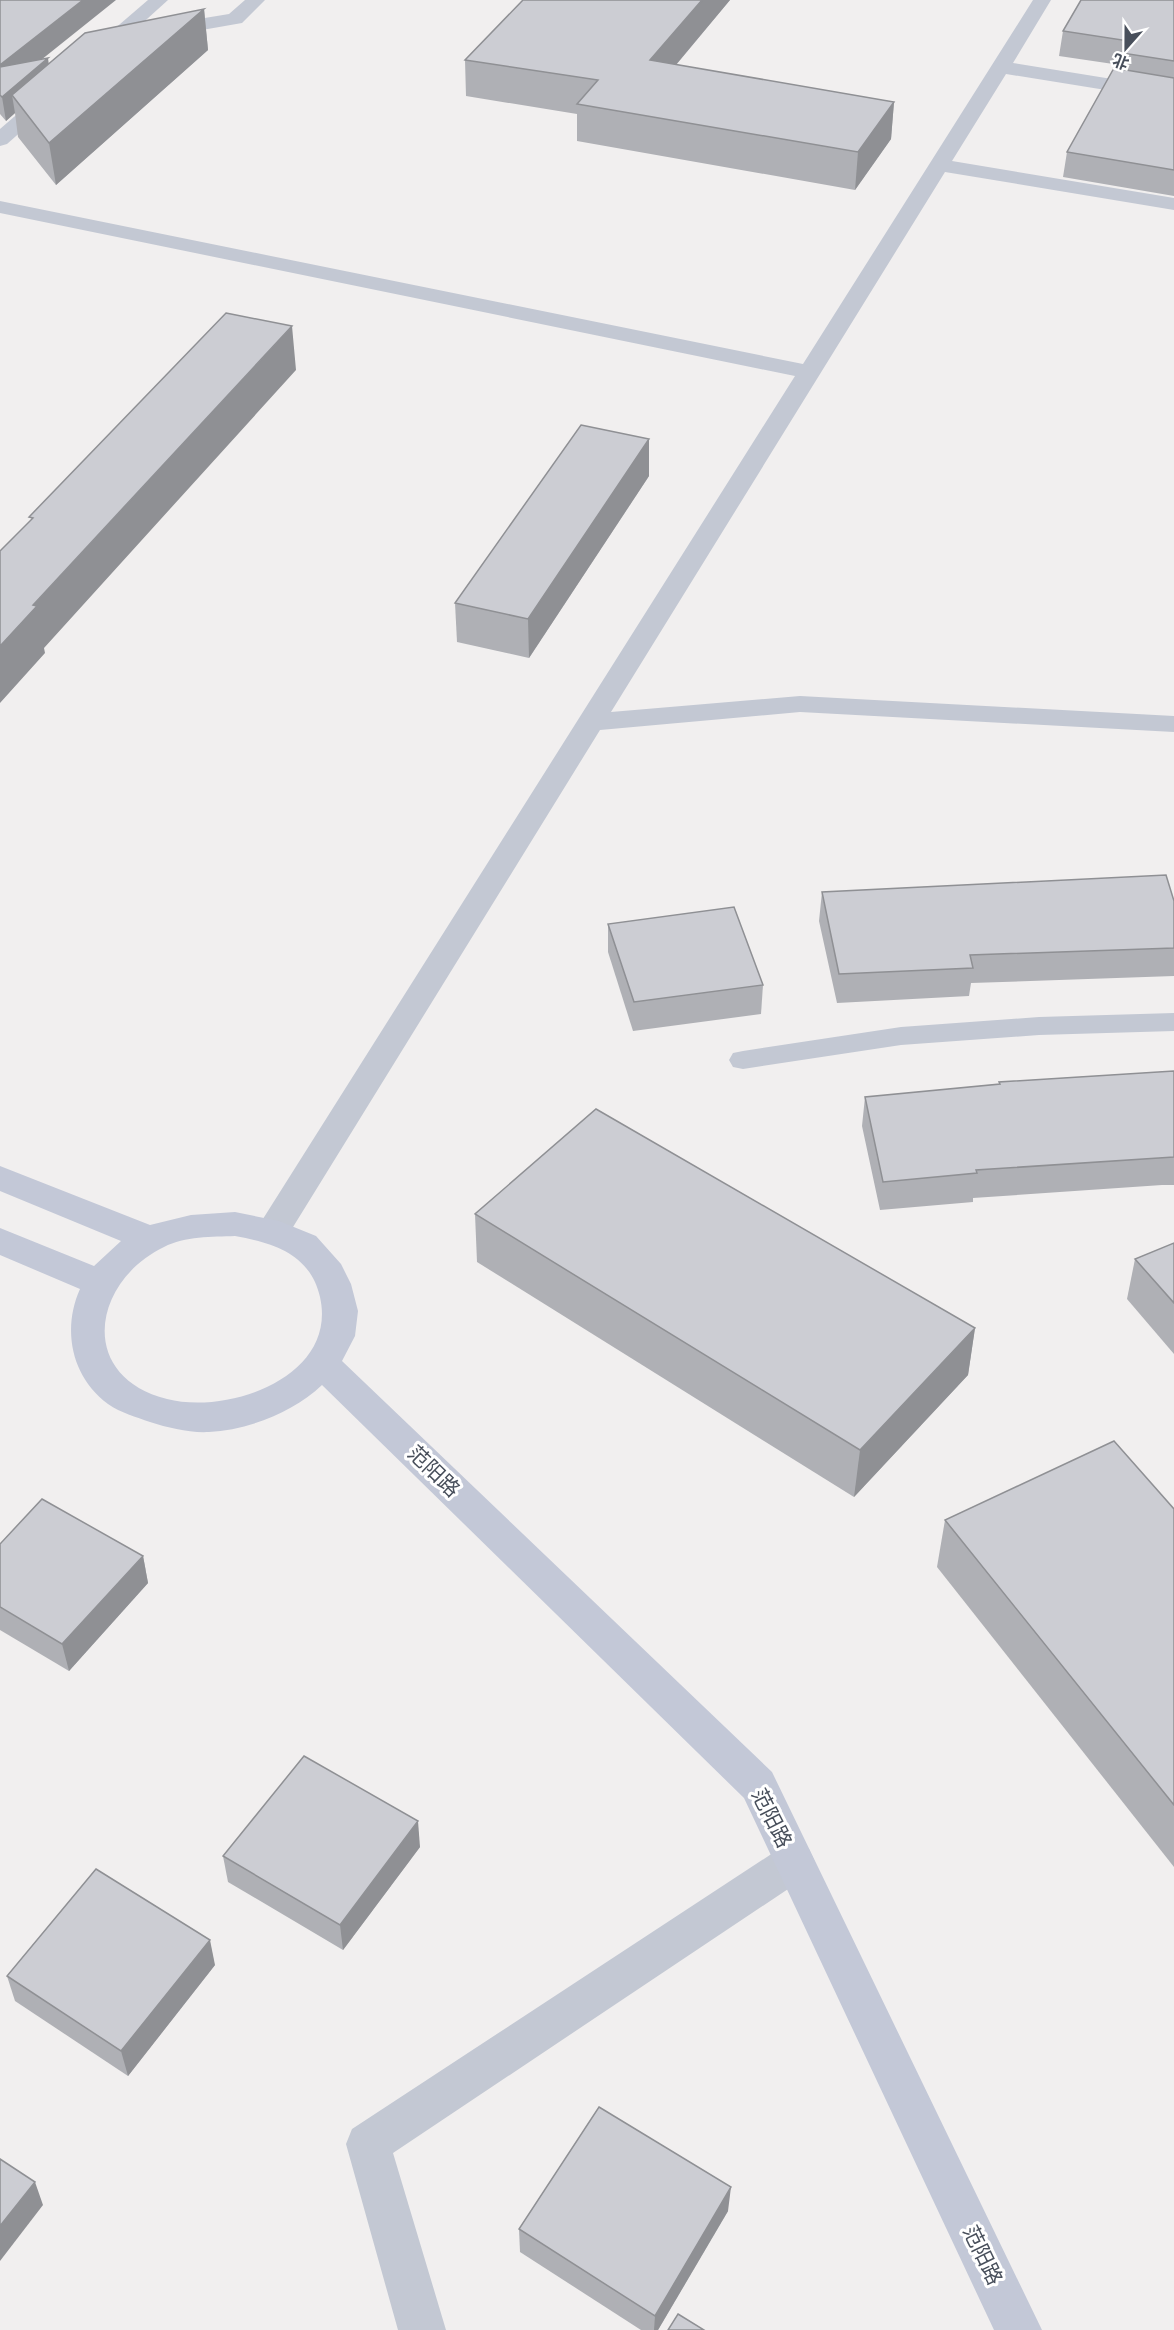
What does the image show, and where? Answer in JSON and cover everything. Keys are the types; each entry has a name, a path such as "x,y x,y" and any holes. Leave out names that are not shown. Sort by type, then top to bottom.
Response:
{"street":[{"path":"80,69 159,0"},
{"path":"116,38 235,19 256,0"},
{"path":"273,1231 1042,0"},
{"path":"1000,67 1174,94"},
{"path":"0,140 62,85"},
{"path":"940,165 1174,204"},
{"path":"0,207 810,372"},
{"path":"591,722 800,704 1174,724"},
{"path":"0,1178 151,1239"},
{"path":"225,1224 273,1231 305,1246 328,1270 341,1299 339,1332 323,1364 293,1390 254,1410 209,1418 165,1414 128,1399 99,1375 86,1345 86,1313 100,1283 124,1257 151,1239 195,1226 225,1224"},
{"path":"0,1241 100,1283"},
{"name":"范阳路","path":"323,1364 758,1785 1018,2330"},
{"path":"422,2330 368,2144 794,1862"}],"lane":[{"path":"743,1060 901,1036 1039,1026 1174,1022"}],"building":[{"path":"0,0 83,0 0,65"},
{"path":"523,0 702,0 650,60 894,102 858,152 577,104 598,80 465,60"},
{"path":"1081,0 1174,0 1174,61 1122,53 1129,41 1063,31"},
{"path":"204,9 49,143 12,95 85,33"},
{"path":"48,58 2,97 0,95 0,67"},
{"path":"1114,68 1174,78 1174,170 1067,152"},
{"path":"226,313 292,326 33,605 37,606 0,646 0,551 33,518 29,517"},
{"path":"581,425 649,439 528,619 455,603"},
{"path":"1166,875 1174,901 1174,948 970,955 973,968 839,974 822,892"},
{"path":"734,907 763,985 634,1002 608,924"},
{"path":"1174,1071 1174,1157 976,1170 977,1173 883,1182 865,1097 1000,1084 999,1082"},
{"path":"596,1109 975,1328 860,1450 475,1214"},
{"path":"1174,1243 1174,1303 1135,1259"},
{"path":"1114,1441 1174,1509 1174,1805 945,1520"},
{"path":"42,1499 143,1556 62,1644 0,1607 0,1544"},
{"path":"304,1756 418,1821 340,1925 223,1856"},
{"path":"96,1869 210,1940 121,2051 7,1976"},
{"path":"599,2107 731,2187 655,2316 519,2229"},
{"path":"0,2159 35,2182 0,2226"},
{"path":"678,2314 704,2330 668,2330"}]}
